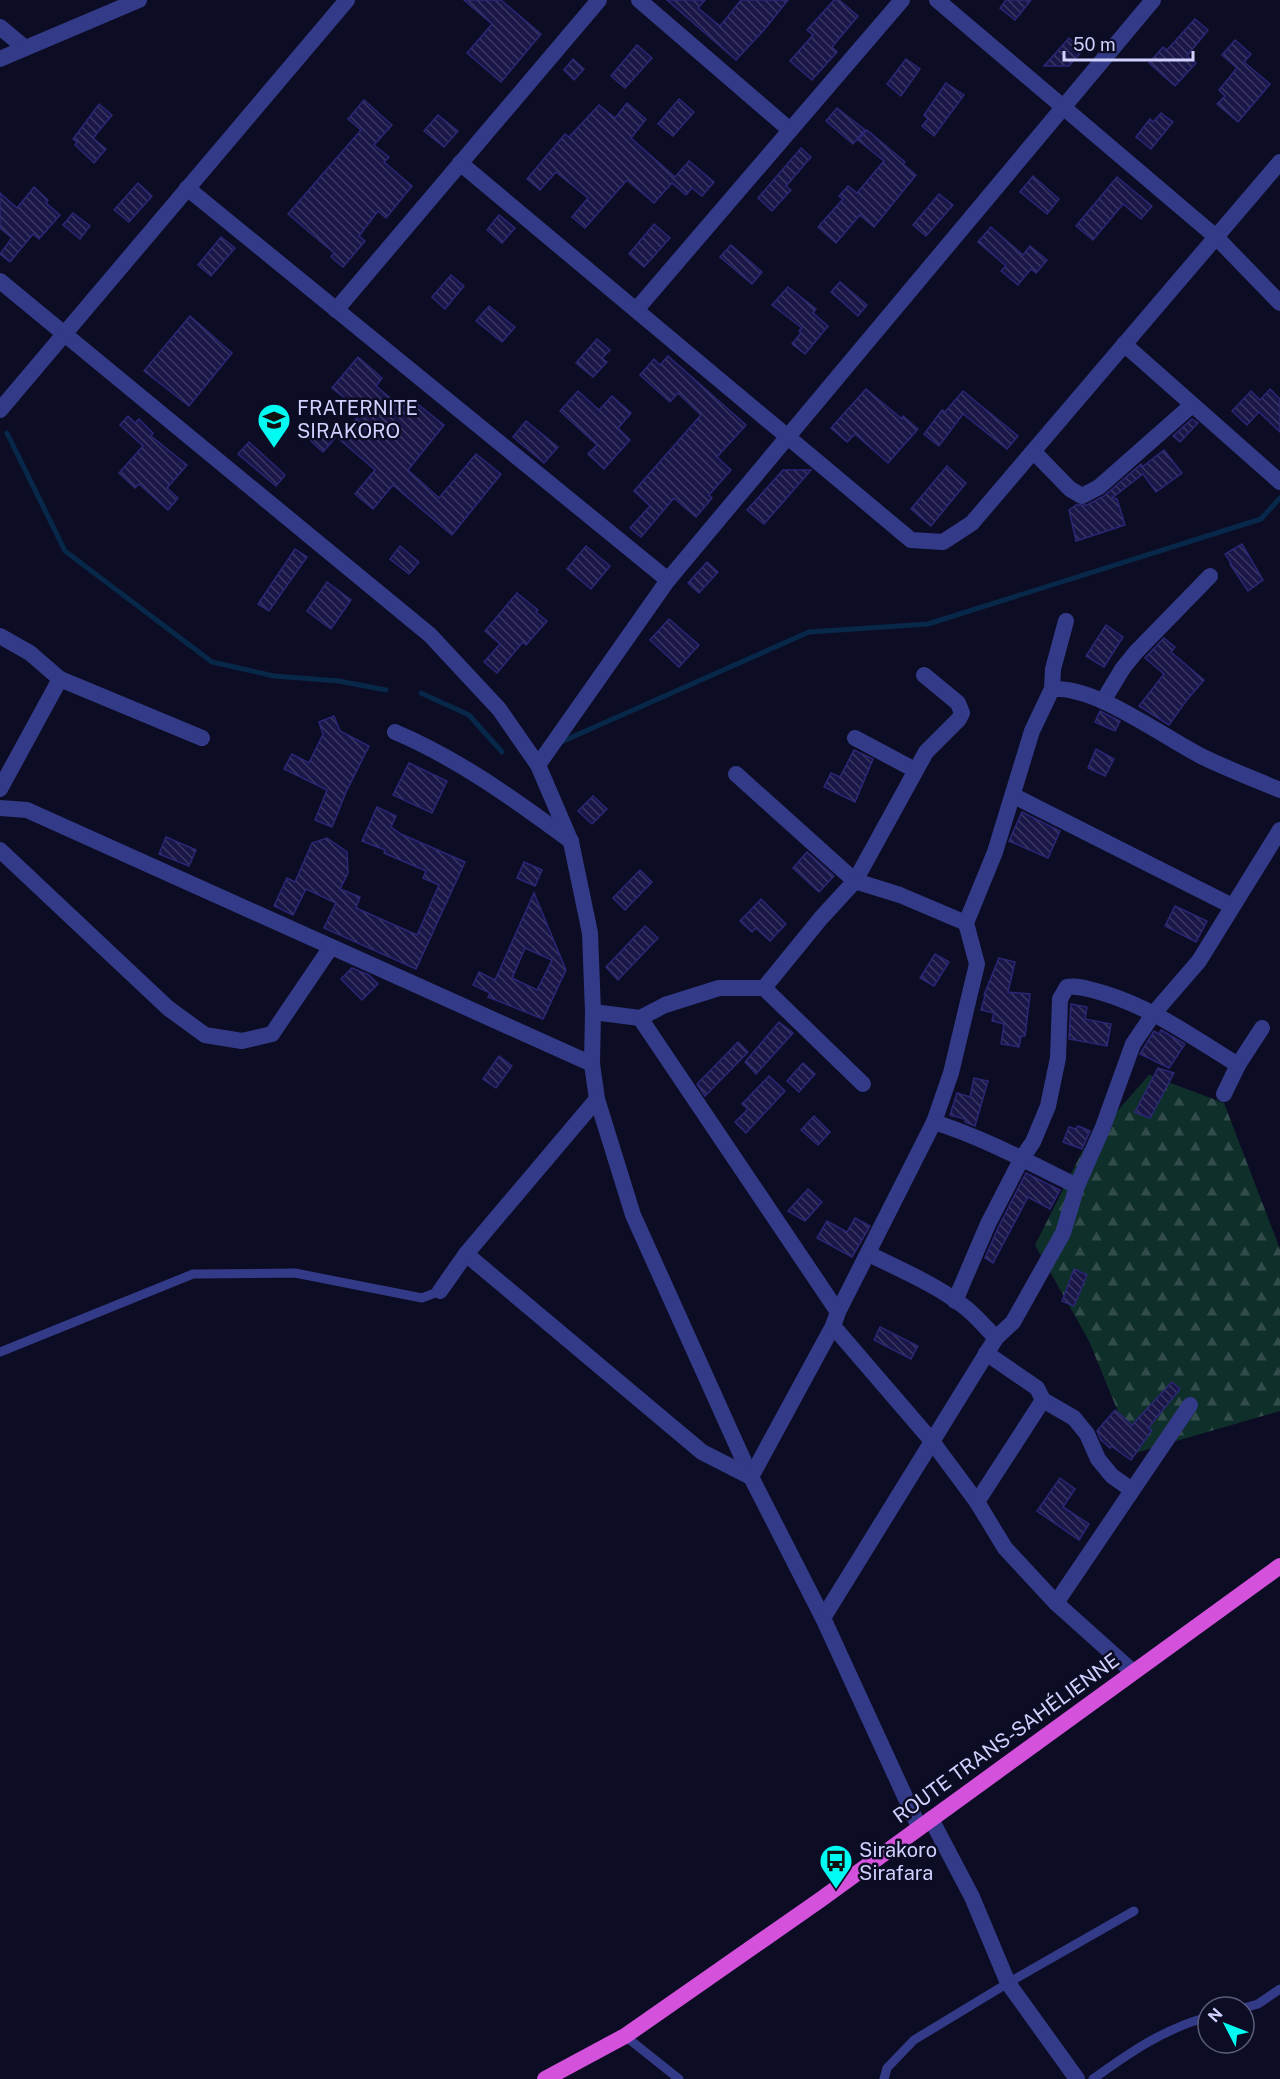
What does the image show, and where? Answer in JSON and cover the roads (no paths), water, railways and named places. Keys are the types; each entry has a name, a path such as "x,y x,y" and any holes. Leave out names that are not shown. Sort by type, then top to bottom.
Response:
{"highway":[{"name":"ROUTE TRANS-SAHÉLIENNE","path":"545,2079 625,2036 820,1900 1280,1566"}],"street":[{"path":"0,59 139,0"},
{"path":"0,410 347,0"},
{"path":"336,310 599,0"},
{"path":"639,0 790,130"},
{"path":"636,310 902,0"},
{"path":"937,0 1216,237 1280,303"},
{"path":"538,765 668,580 1153,0"},
{"path":"0,27 25,48"},
{"path":"460,163 911,540 943,542 972,523 1280,162"},
{"path":"187,188 668,580"},
{"path":"0,281 430,635 499,709 538,765 571,842 590,933 592,1064 597,1099 633,1215 751,1478 925,1823 972,1897 1008,1983 1077,2079"},
{"path":"1124,344 1280,482"},
{"path":"1034,452 1070,489 1082,496 1099,487 1192,405"},
{"path":"1103,701 1123,668 1136,652 1210,576"},
{"path":"751,1478 836,1319 934,1122 951,1073 977,964 966,923 995,852 1032,731 1052,689 1053,669 1066,621"},
{"path":"0,636 30,653 60,679 202,738"},
{"path":"765,988 855,881 926,752 960,719 962,713 958,703 924,675"},
{"path":"0,789 60,679"},
{"path":"1052,689 1062,689 1103,701 1203,757 1280,790"},
{"path":"395,732 424,744 496,787 571,842"},
{"path":"855,738 915,770"},
{"path":"735,774 855,881 900,895 966,923"},
{"path":"1014,796 1232,906"},
{"path":"0,808 27,810 592,1064"},
{"path":"823,1618 986,1353 996,1338 1013,1322 1063,1233 1077,1186 1103,1126 1133,1044 1154,1013 1199,961 1280,830"},
{"path":"0,850 168,1008 206,1035 242,1041 272,1034 331,946"},
{"path":"955,1301 988,1224 1022,1158 1033,1142 1048,1106 1058,1058 1060,999 1068,987 1077,986 1122,999 1154,1013 1238,1065"},
{"path":"593,1012 640,1018 664,1005 719,988 765,988 862,1084"},
{"path":"640,1018 836,1319 977,1502 1005,1548 1056,1603 1133,1672"},
{"path":"1224,1094 1238,1065 1262,1028"},
{"path":"440,1291 466,1254 597,1099"},
{"path":"934,1122 962,1131 1077,1186"},
{"path":"466,1254 702,1452 751,1478"},
{"path":"868,1254 916,1277 955,1301 967,1309 996,1338"},
{"path":"986,1353 1037,1388 1042,1400 1074,1418 1088,1434 1098,1459 1112,1476 1132,1490"},
{"path":"977,1502 1042,1400"},
{"path":"1056,1603 1190,1405"}],"lane":[{"path":"0,1352 193,1274 295,1273 422,1298 440,1291"},
{"path":"884,2079 887,2068 914,2040 1134,1911"},
{"path":"1256,2004 1280,1989"},
{"path":"1093,2079 1139,2046 1196,2020"},
{"path":"625,2036 679,2079"}],"waterway":[{"path":"7,433 65,551 212,662 274,676 339,681 386,690"},
{"path":"561,742 809,632 928,624 1261,519 1280,498"},
{"path":"421,693 469,715 502,752"}],"place":[{"name":"FRATERNITE SIRAKORO","path":"274,449"},
{"name":"Sirakoro Sirafara","path":"836,1890"}]}
